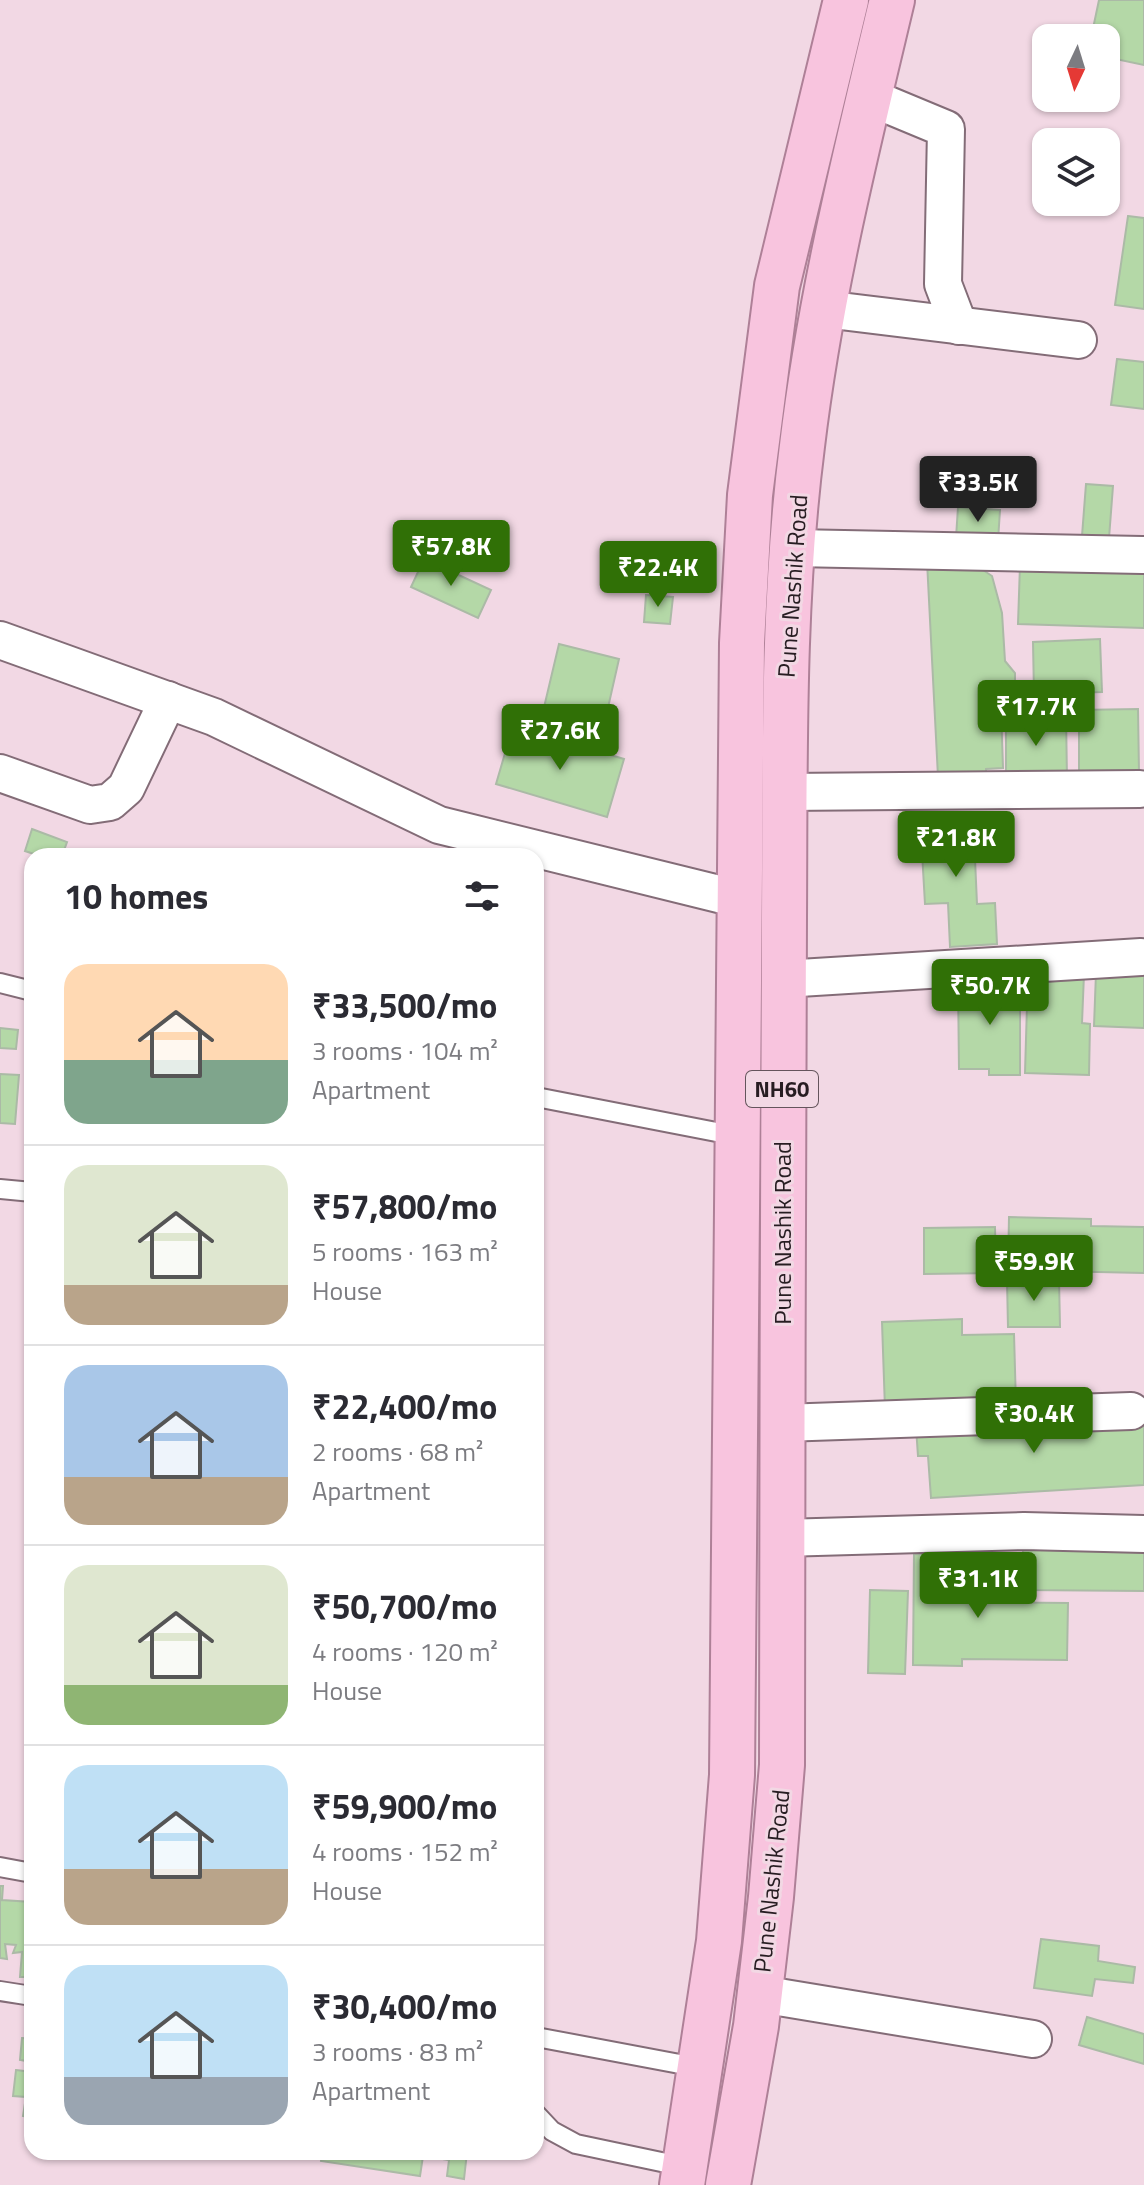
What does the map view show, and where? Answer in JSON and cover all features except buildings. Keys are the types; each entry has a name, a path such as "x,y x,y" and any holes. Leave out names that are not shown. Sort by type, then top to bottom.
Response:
{"highway":[{"name":"Pune Nashik Road","path":"684,2176 719,1941 732,1775 739,899 745,579 750,495 777,286 846,0"},
{"name":"Pune Nashik Road","path":"728,2185 760,1994 782,1765 784,725 801,447 824,309 892,0"}],"street":[{"path":"869,97 946,129 943,284 959,326"},
{"path":"824,309 1078,340"},
{"path":"794,548 1142,555"},
{"path":"0,640 168,700 251,734 439,825 532,848"},
{"path":"0,773 90,805 110,802 126,788 168,700"},
{"path":"785,792 1140,789"},
{"path":"544,851 739,899"},
{"path":"783,979 1141,957"},
{"path":"782,1423 1131,1411"},
{"path":"782,1538 1024,1531 1144,1534"},
{"path":"760,1994 1033,2039"}],"lane":[{"path":"0,983 24,989"},
{"path":"544,1099 737,1136"},
{"path":"0,1189 24,1191"},
{"path":"0,1867 24,1872"},
{"path":"0,1991 24,1995"},
{"path":"544,2039 701,2068"},
{"path":"544,2122 552,2131 576,2144 684,2176"}]}
